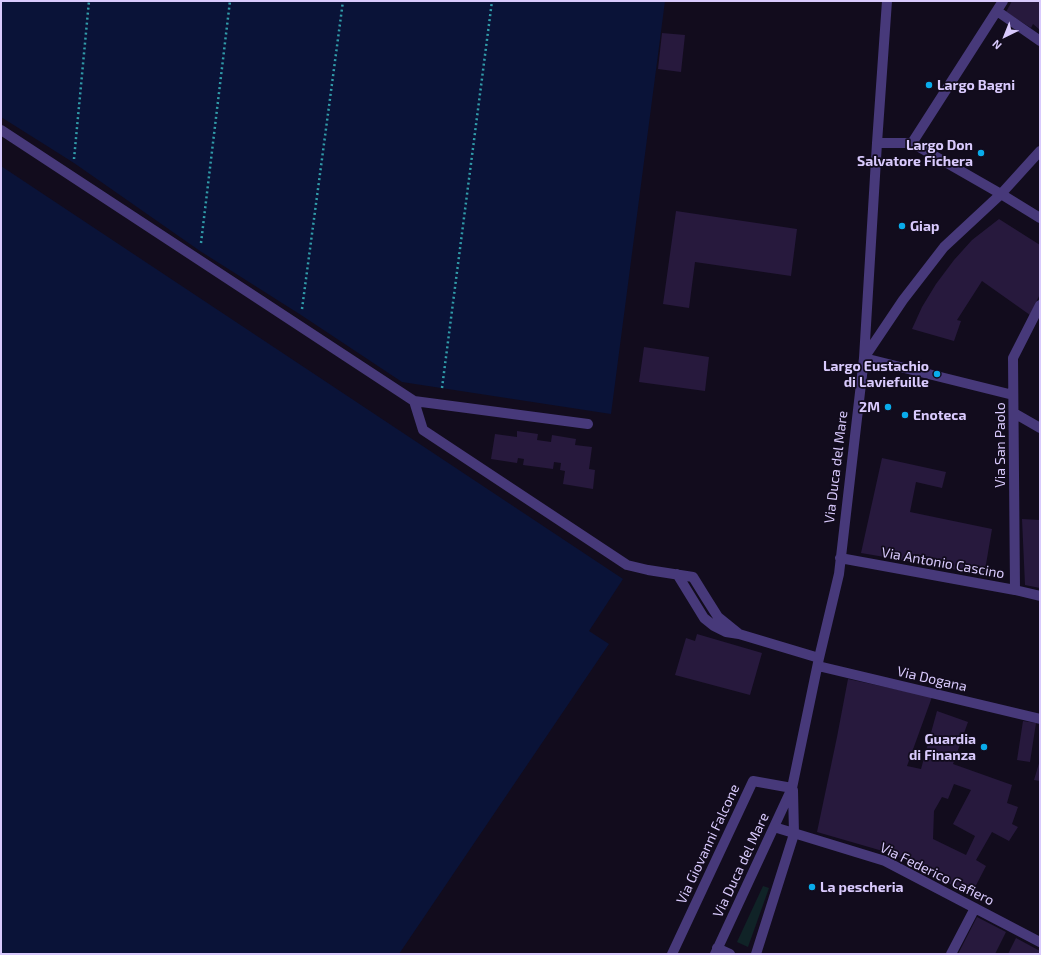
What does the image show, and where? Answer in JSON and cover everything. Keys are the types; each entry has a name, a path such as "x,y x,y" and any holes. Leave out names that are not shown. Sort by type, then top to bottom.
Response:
{"street":[{"name":"Via Duca del Mare","path":"716,951 792,788 839,574 864,358 877,144 888,1"},
{"path":"912,142 1003,1"},
{"path":"997,11 1040,41"},
{"path":"1,130 414,401 588,424"},
{"path":"877,144 912,142 1040,218"},
{"path":"1014,395 864,358 903,300 944,246 1001,194 1040,151"},
{"name":"Via San Paolo","path":"1015,590 1013,358 1040,305"},
{"path":"414,401 423,430 627,565 693,577 718,617 739,634"},
{"path":"1014,413 1040,428"},
{"name":"Via Antonio Cascino","path":"840,558 1015,590 1040,596"},
{"name":"Via Dogana","path":"677,574 704,618 714,626 726,632 739,634 819,662 1040,719"},
{"name":"Via Giovanni Falcone","path":"672,954 753,781 792,788"},
{"name":"Via Duca del Mare","path":"756,954 794,834 792,788"},
{"name":"Via Federico Cafiero","path":"774,827 885,861 1040,942"},
{"path":"951,954 975,908"},
{"path":"716,951 730,954"}],"path":[{"path":"74,163 89,1"},
{"path":"201,244 230,1"},
{"path":"301,315 343,1"},
{"path":"442,388 492,1"}],"green space":[{"path":"763,886 769,888 748,947 737,942"}],"water":[{"path":"1,1 665,1 611,414 402,382 301,315 200,251 74,163 1,117"},
{"path":"1,166 623,579 589,631 609,644 399,954 1,954"}],"building":[{"path":"1012,1 1040,1 1040,30 1033,24 1031,28 1006,12"},
{"path":"662,33 685,35 681,72 658,69"},
{"path":"676,211 797,229 791,276 695,262 689,308 663,304"},
{"path":"999,219 1040,245 1040,294 1030,315 982,281 957,320 961,321 954,341 912,329 922,307 936,284 954,260 972,240"},
{"path":"644,347 709,357 705,391 639,382"},
{"path":"517,431 538,434 537,440 551,442 552,435 576,439 575,445 592,447 589,469 595,470 593,489 563,484 565,471 560,470 561,463 554,462 553,469 523,465 524,459 518,458 517,463 491,459 495,434 517,437"},
{"path":"882,458 946,472 942,488 916,482 910,512 992,529 984,576 934,565 935,558 915,554 914,562 861,553"},
{"path":"1022,519 1040,520 1040,588 1025,585"},
{"path":"697,634 762,653 750,695 675,675 686,638 695,641"},
{"path":"848,679 932,697 907,766 921,769 937,711 968,722 953,764 1012,785 1007,803 1018,807 1012,824 1018,827 1009,841 992,832 976,860 986,866 971,895 893,854 817,832","holes":["954,784 971,790 953,824 975,836 966,855 933,839 934,811 942,797 948,799"]},
{"path":"1023,721 1036,723 1030,762 1017,760"},
{"path":"1040,760 1040,781 1034,780"},
{"path":"977,917 1006,932 995,954 958,954"},
{"path":"1016,938 1040,951 1040,954 1008,954"}],"place":[{"name":"Largo Bagni","path":"929,85"},
{"name":"Largo Don Salvatore Fichera","path":"981,153"},
{"name":"Giap","path":"902,226"},
{"name":"Largo Eustachio di Laviefuille","path":"937,374"},
{"name":"2M","path":"888,407"},
{"name":"Enoteca","path":"905,415"},
{"name":"Guardia di Finanza","path":"984,747"},
{"name":"La pescheria","path":"812,887"}]}
